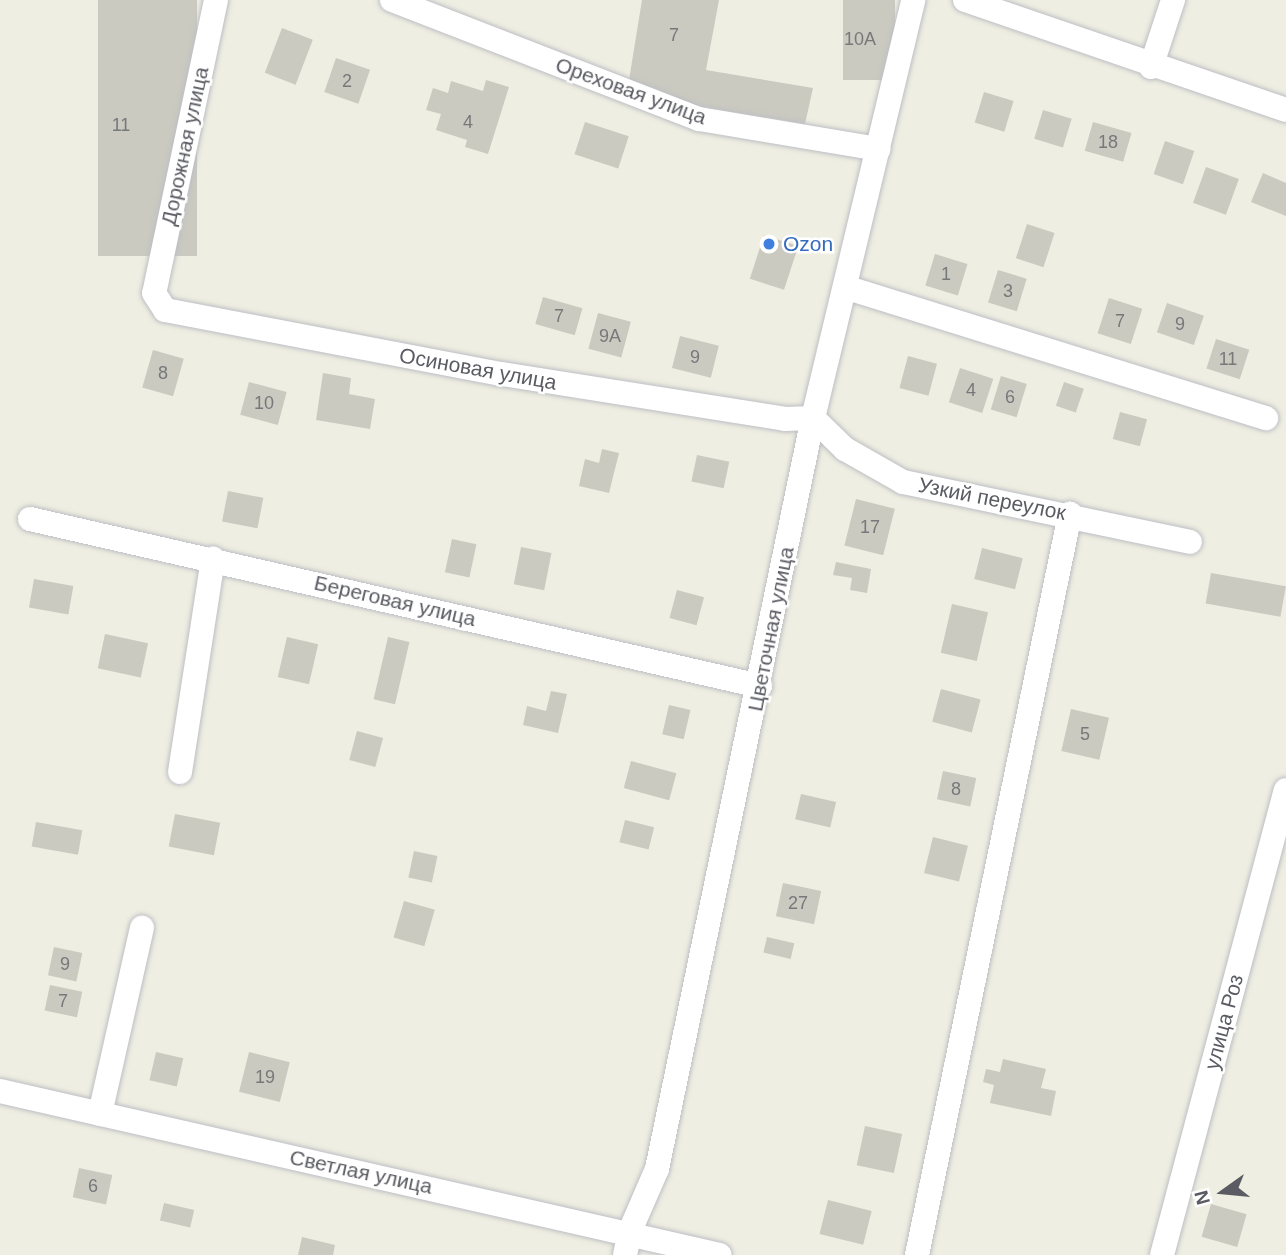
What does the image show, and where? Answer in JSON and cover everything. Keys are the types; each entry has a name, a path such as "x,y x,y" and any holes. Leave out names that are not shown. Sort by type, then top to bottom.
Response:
{"street":[{"name":"Дорожная улица","path":"154,293 216,0"},
{"name":"Ореховая улица","path":"392,0 699,120 879,149"},
{"name":"Цветочная улица","path":"627,1243 657,1168 760,686 813,418 848,288 913,0"},
{"path":"965,0 1151,67 1286,110"},
{"path":"1151,67 1173,0"},
{"path":"848,288 1266,418"},
{"name":"Осиновая улица","path":"154,293 165,310 293,336 758,415 813,418"},
{"name":"Узкий переулок","path":"813,418 845,449 903,482 1070,514 1189,542"},
{"path":"917,1255 1070,514"},
{"name":"Береговая улица","path":"30,519 760,686"},
{"path":"180,772 213,559"},
{"name":"улица Роз","path":"1162,1255 1286,790"},
{"path":"100,1114 142,928"},
{"name":"Светлая улица","path":"0,1091 627,1243 720,1255"}],"building":[{"path":"98,0 197,0 197,256 98,256"},
{"path":"642,0 719,0 706,70 813,88 805,124 667,101 629,80"},
{"path":"843,0 895,0 895,80 843,80"},
{"path":"282,28 313,40 296,85 265,73"},
{"path":"336,58 370,70 358,104 324,92"},
{"path":"486,80 509,87 488,154 465,147 467,140 436,130 441,114 426,110 433,88 448,93 451,81 483,91"},
{"path":"984,92 1014,101 1004,132 975,123"},
{"path":"1043,110 1072,119 1063,147 1034,139"},
{"path":"585,122 629,136 618,169 574,154"},
{"path":"1093,122 1131,133 1123,162 1085,151"},
{"path":"1165,141 1194,151 1183,184 1154,174"},
{"path":"1206,167 1239,179 1226,215 1193,203"},
{"path":"1263,173 1286,183 1286,216 1251,202"},
{"path":"1027,224 1055,233 1043,267 1016,258"},
{"path":"764,235 798,246 784,290 750,279"},
{"path":"935,254 968,264 958,295 925,286"},
{"path":"998,270 1027,279 1017,311 988,303"},
{"path":"543,297 582,308 575,335 535,324"},
{"path":"1109,298 1142,309 1131,344 1098,333"},
{"path":"1167,303 1204,316 1194,345 1157,332"},
{"path":"598,313 631,322 621,358 588,349"},
{"path":"680,336 719,346 711,378 672,368"},
{"path":"1216,339 1249,350 1240,379 1206,368"},
{"path":"153,350 184,359 173,396 142,387"},
{"path":"908,356 937,364 928,396 899,388"},
{"path":"960,368 993,379 982,413 949,402"},
{"path":"323,373 351,378 349,394 375,399 370,429 316,420"},
{"path":"1001,376 1027,384 1017,417 991,409"},
{"path":"249,382 287,392 278,425 240,415"},
{"path":"1064,382 1084,389 1076,412 1056,406"},
{"path":"1120,412 1147,419 1140,446 1113,439"},
{"path":"602,449 619,453 609,493 579,486 585,459 599,463"},
{"path":"697,455 729,462 724,488 691,481"},
{"path":"228,491 263,498 257,528 222,521"},
{"path":"856,499 895,509 883,555 844,546"},
{"path":"452,539 476,544 469,577 445,572"},
{"path":"521,547 551,553 544,590 514,584"},
{"path":"982,548 1023,558 1015,589 974,579"},
{"path":"836,562 871,569 867,593 850,590 852,578 833,575"},
{"path":"1211,573 1286,586 1280,617 1206,604"},
{"path":"34,579 73,586 68,615 29,608"},
{"path":"677,590 704,597 697,625 669,618"},
{"path":"952,604 988,612 977,661 941,653"},
{"path":"105,634 148,643 141,677 98,668"},
{"path":"287,637 318,644 309,684 278,677"},
{"path":"388,637 409,642 395,704 374,699"},
{"path":"941,689 981,700 972,732 932,722"},
{"path":"551,691 567,694 558,733 523,725 527,706 546,711"},
{"path":"669,705 690,710 684,739 662,734"},
{"path":"1071,709 1109,718 1099,760 1061,751"},
{"path":"357,731 383,738 375,767 349,760"},
{"path":"631,761 676,773 669,800 624,788"},
{"path":"943,771 976,778 970,806 937,799"},
{"path":"801,794 836,802 830,827 795,819"},
{"path":"175,814 220,823 214,855 169,846"},
{"path":"625,820 654,827 649,850 619,842"},
{"path":"36,822 82,830 78,855 32,847"},
{"path":"933,837 968,846 959,882 924,873"},
{"path":"414,851 437,856 432,882 408,877"},
{"path":"783,883 821,891 814,924 776,916"},
{"path":"404,901 435,910 424,946 394,938"},
{"path":"767,937 794,943 791,959 763,953"},
{"path":"54,947 82,953 76,981 48,975"},
{"path":"50,985 82,992 77,1017 45,1010"},
{"path":"156,1052 183,1058 177,1087 149,1080"},
{"path":"249,1052 290,1062 280,1102 239,1092"},
{"path":"1003,1059 1046,1069 1041,1088 1056,1091 1051,1116 990,1103 994,1085 983,1082 986,1069 1000,1072"},
{"path":"865,1126 902,1134 894,1173 857,1165"},
{"path":"79,1168 112,1175 106,1204 73,1197"},
{"path":"828,1200 872,1211 863,1245 820,1234"},
{"path":"164,1203 194,1210 190,1228 160,1221"},
{"path":"1211,1204 1247,1214 1237,1247 1202,1237"},
{"path":"302,1237 335,1245 333,1255 298,1255"}],"place":[{"name":"Ozon","path":"769,244"}]}
